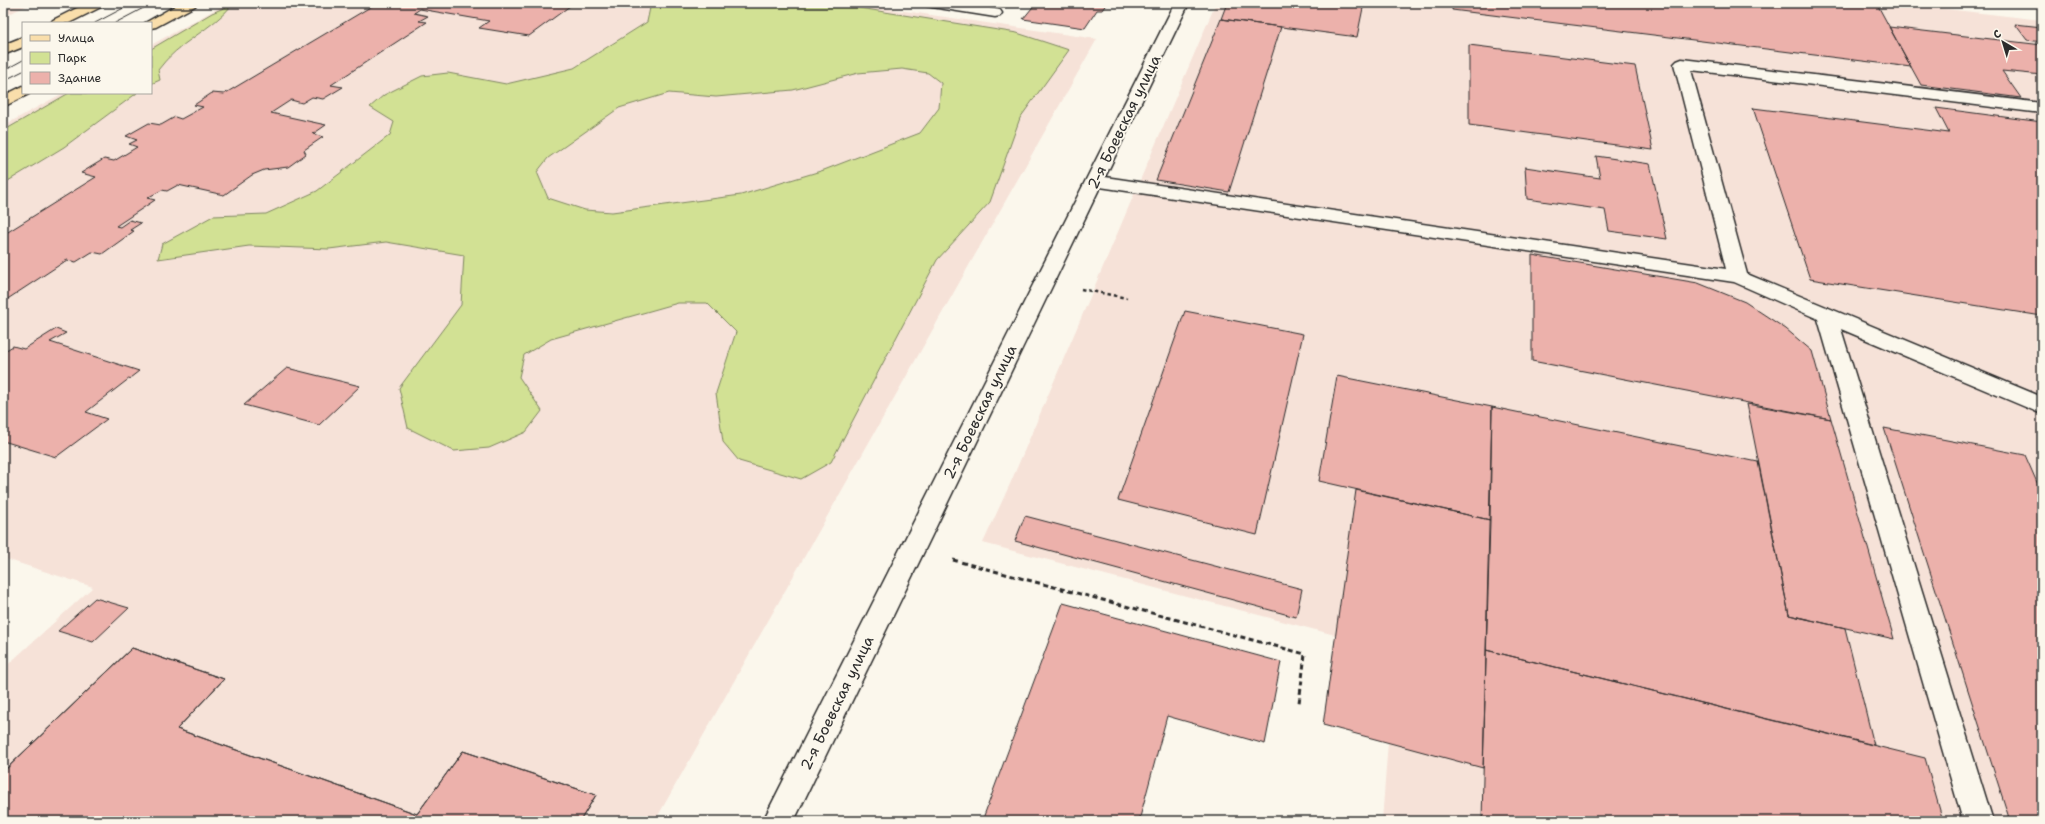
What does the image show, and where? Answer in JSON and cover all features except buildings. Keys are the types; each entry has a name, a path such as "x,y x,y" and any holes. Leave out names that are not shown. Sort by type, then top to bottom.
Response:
{"main road":[{"path":"60,22 98,3"},
{"path":"152,23 190,3"},
{"path":"3,51 22,42"},
{"path":"3,102 22,92"}],"street":[{"path":"932,3 995,13"},
{"name":"2-я Боевская улица","path":"778,821 1182,3"},
{"path":"1738,277 1682,64 2042,108"},
{"path":"1094,181 1738,277 2042,406"},
{"path":"1827,315 1978,821"}],"path":[{"path":"1075,288 1127,298"},
{"path":"953,560 1305,654 1299,703"}],"shaded area":[{"path":"3,3 32,3 3,17"},
{"path":"227,3 848,3 1097,39 655,821 3,821 3,669 93,587 3,558 3,126 61,94 152,94 152,44"},
{"path":"1216,3 1895,3 2042,20 2042,821 1382,821 1388,742 1323,725 1335,635 983,543 1010,484"}],"green space":[{"path":"651,3 828,3 1017,33 1069,50 1020,118 990,202 937,260 831,462 801,479 739,461 723,442 716,393 736,332 707,303 678,303 551,339 524,355 519,377 542,411 526,432 489,448 454,451 408,428 399,388 461,305 464,255 386,242 329,249 249,246 158,259 162,244 213,216 266,214 317,191 390,135 394,122 370,107 384,95 422,76 448,73 506,84 574,68 647,22","holes":["902,69 928,73 941,83 939,108 920,133 824,170 741,195 612,212 585,210 548,198 537,172 548,158 619,108 669,93 716,97 793,90 858,73"]},
{"path":"233,4 225,13 166,60 158,70 160,80 152,84 152,48 212,13"},
{"path":"67,94 136,94 64,147 3,184 3,131"}],"tram line":[{"path":"97,22 133,3"},
{"path":"117,22 153,3"},
{"path":"3,71 22,61"},
{"path":"3,81 22,72"}]}
